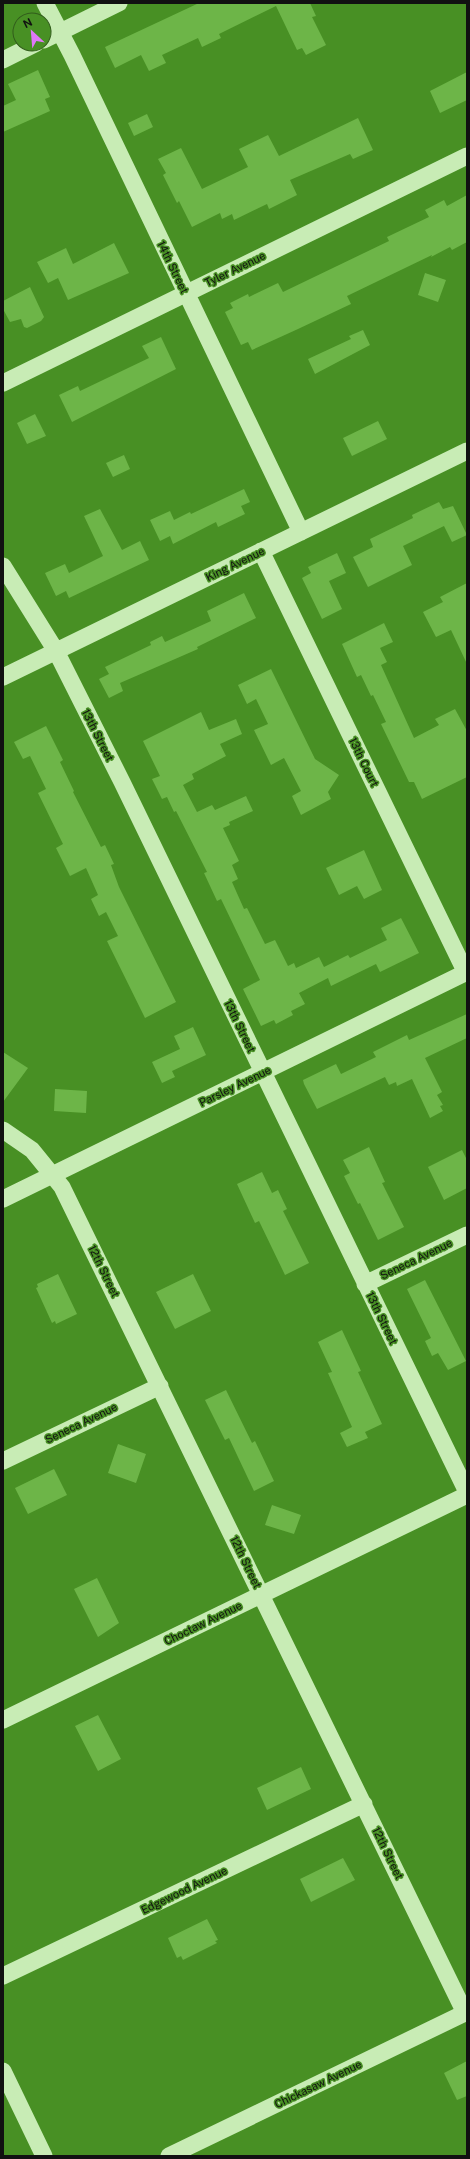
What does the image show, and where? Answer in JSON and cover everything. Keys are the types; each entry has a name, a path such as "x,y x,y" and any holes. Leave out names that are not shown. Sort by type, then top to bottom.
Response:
{"street":[{"name":"14th Street","path":"45,3 301,532"},
{"path":"52,36 119,3"},
{"path":"3,60 19,52"},
{"name":"Tyler Avenue","path":"3,383 467,156"},
{"name":"King Avenue","path":"3,677 467,452"},
{"name":"13th Court","path":"262,551 467,973"},
{"name":"13th Street","path":"3,566 56,651 122,782 467,1494"},
{"name":"Parsley Avenue","path":"3,1199 467,973"},
{"name":"12th Street","path":"3,1130 32,1150 62,1187 466,2012"},
{"name":"Seneca Avenue","path":"365,1284 467,1234"},
{"name":"Seneca Avenue","path":"3,1461 160,1386"},
{"name":"Choctaw Avenue","path":"3,1720 467,1494"},
{"name":"Edgewood Avenue","path":"3,1976 364,1804"},
{"name":"Chickasaw Avenue","path":"169,2156 466,2012"},
{"path":"3,2071 44,2156"}],"building":[{"path":"199,3 310,3 316,16 312,17 326,45 306,55 302,48 297,50 276,6 219,34 221,38 202,47 198,38 162,55 166,63 149,71 141,55 115,68 105,47"},
{"path":"38,70 50,97 45,99 50,111 3,132 3,106 16,100 8,84"},
{"path":"467,72 467,100 440,113 430,91"},
{"path":"147,114 153,127 134,136 128,123"},
{"path":"358,118 373,150 353,159 350,154 290,180 297,195 269,209 267,204 234,220 232,214 222,219 220,213 192,227 179,201 177,203 163,175 166,173 158,159 181,148 202,189 248,167 239,149 268,135 279,156"},
{"path":"467,195 467,242 452,250 450,247 431,257 432,255 347,296 351,304 252,350 248,342 241,345 225,312 233,308 230,303 248,294 249,297 278,283 283,292 389,241 387,237 429,217 425,210 444,200 447,206"},
{"path":"114,243 129,273 68,300 58,278 48,283 37,262 66,248 73,264"},
{"path":"425,273 446,280 438,302 418,295"},
{"path":"30,287 44,317 41,321 27,328 24,327 21,319 10,322 3,309 3,301"},
{"path":"363,330 370,345 315,374 308,359 351,339 349,336"},
{"path":"161,337 176,369 72,422 59,395 78,386 80,391 149,358 142,346"},
{"path":"35,414 46,436 27,444 17,423"},
{"path":"378,421 387,439 352,456 343,438"},
{"path":"124,455 130,469 113,477 106,463"},
{"path":"244,489 250,502 241,506 245,514 218,527 216,522 173,544 170,536 160,541 150,520 170,511 174,520 190,512 191,514"},
{"path":"439,502 443,509 453,506 467,535 452,542 444,526 403,546 412,565 368,587 353,557 373,547 370,539 413,518 412,515"},
{"path":"100,509 122,550 140,541 149,560 69,598 66,591 56,596 45,573 65,564 69,573 103,556 84,516"},
{"path":"337,553 346,573 329,581 342,609 322,619 302,578 311,573 308,567"},
{"path":"467,583 467,664 451,630 436,637 423,612 443,602 440,597"},
{"path":"244,593 256,618 197,647 198,649 120,683 123,691 109,698 99,679 109,674 105,667 151,645 150,642 162,636 165,642 211,621 207,611"},
{"path":"384,623 393,642 380,648 387,662 381,665 414,738 439,725 435,719 455,709 467,731 467,777 422,799 414,782 409,782 381,724 386,722 373,695 371,696 361,675 357,677 342,644"},
{"path":"271,669 315,759 339,775 328,792 331,799 301,815 292,796 301,791 284,758 271,765 254,730 268,724 256,699 247,704 238,685"},
{"path":"201,712 209,730 236,719 242,734 220,744 226,756 192,774 194,779 183,785 197,812 212,805 215,810 246,796 253,811 229,822 230,825 223,828 239,861 232,865 238,879 232,882 244,909 247,908 265,944 275,940 288,966 294,963 296,968 319,957 324,967 348,955 350,958 387,940 381,928 401,918 419,953 380,972 376,964 331,986 328,978 299,993 305,1004 291,1011 293,1015 276,1024 274,1020 261,1026 243,989 260,980 221,899 217,901 204,873 207,872 176,811 174,812 167,797 162,799 152,779 160,776 143,741"},
{"path":"46,726 63,760 60,762 74,791 73,792 101,847 105,845 114,864 111,865 119,887 176,1002 145,1018 107,941 118,936 106,912 99,916 91,899 98,895 86,868 70,876 56,848 63,844 38,793 46,789 30,756 23,759 14,742"},
{"path":"364,850 382,890 364,899 357,886 339,895 326,868"},
{"path":"467,1014 467,1038 425,1058 442,1092 437,1095 443,1105 440,1106 443,1111 430,1118 412,1079 397,1086 396,1082 389,1085 385,1077 317,1109 303,1080 336,1064 341,1074 376,1057 373,1052 407,1035 409,1040"},
{"path":"193,1027 206,1055 172,1071 175,1077 162,1083 152,1062 180,1049 174,1036"},
{"path":"3,1052 28,1068 3,1102"},
{"path":"55,1089 87,1091 86,1113 54,1111"},
{"path":"369,1147 385,1182 382,1183 404,1227 378,1240 360,1203 358,1204 344,1176 350,1173 343,1160"},
{"path":"462,1150 467,1160 467,1188 444,1200 428,1167"},
{"path":"262,1172 272,1193 278,1190 287,1209 283,1211 309,1263 285,1275 259,1221 255,1223 237,1184"},
{"path":"58,1274 77,1314 56,1324 55,1321 52,1323 36,1288 38,1287 37,1284"},
{"path":"193,1274 211,1311 175,1329 156,1292"},
{"path":"425,1280 466,1361 448,1370 438,1353 432,1356 425,1341 431,1338 407,1289"},
{"path":"342,1330 361,1371 358,1372 382,1424 365,1432 368,1438 347,1447 340,1433 352,1427 328,1373 332,1372 318,1342"},
{"path":"226,1390 252,1443 255,1441 274,1481 254,1491 229,1438 225,1440 205,1400"},
{"path":"118,1444 146,1454 136,1483 108,1473"},
{"path":"54,1469 67,1495 28,1514 15,1488"},
{"path":"272,1505 301,1515 294,1534 265,1525"},
{"path":"97,1578 119,1623 98,1637 74,1589"},
{"path":"98,1715 121,1759 98,1771 75,1726"},
{"path":"301,1767 311,1789 267,1810 257,1788"},
{"path":"343,1858 355,1880 311,1902 300,1879"},
{"path":"207,1919 218,1940 215,1941 217,1943 183,1960 181,1956 177,1958 168,1938"},
{"path":"467,2061 467,2096 457,2100 444,2073"}]}
